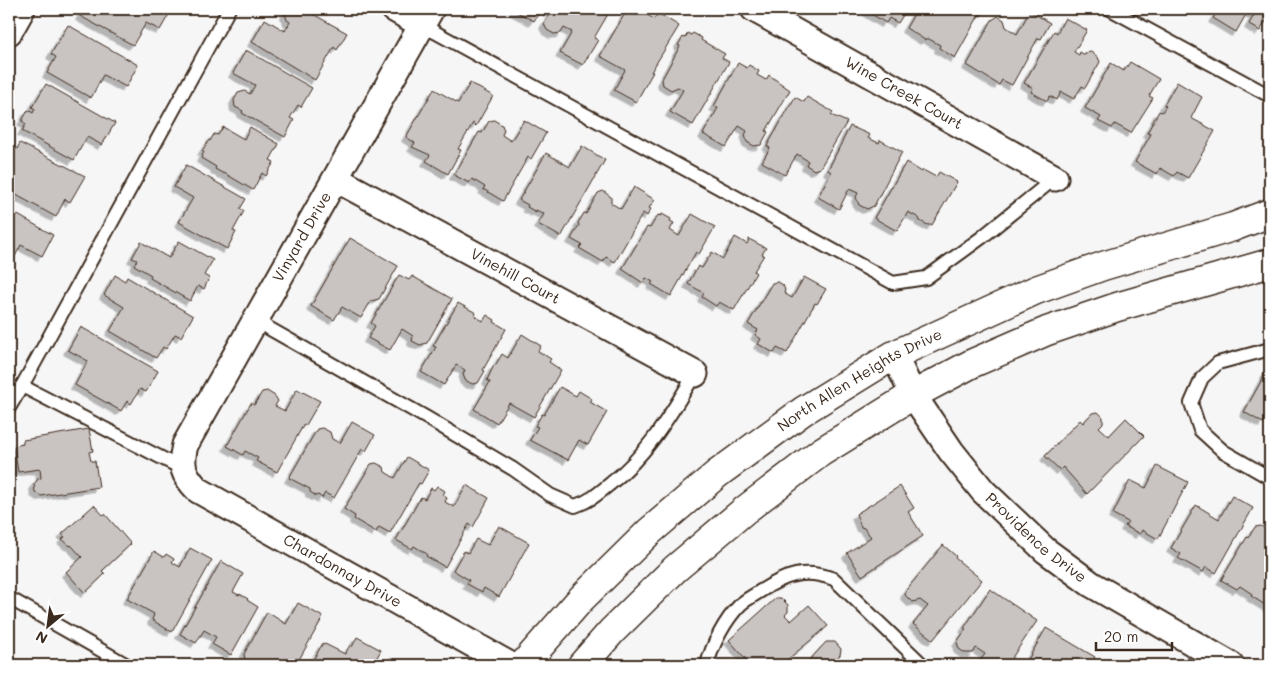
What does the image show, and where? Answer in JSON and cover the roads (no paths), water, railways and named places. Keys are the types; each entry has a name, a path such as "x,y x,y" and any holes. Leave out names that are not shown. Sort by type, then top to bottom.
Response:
{"main road":[{"name":"North Allen Heights Drive","path":"522,665 581,599 649,532 717,474 803,411 894,355 1036,290 1103,266 1233,227 1270,213"},
{"path":"582,665 612,631 675,570 745,510 820,452 913,395 973,363 1047,331 1116,307 1270,263"}],"street":[{"path":"9,32 22,9"},
{"path":"394,9 427,17"},
{"name":"Wine Creek Court","path":"754,9 1055,178"},
{"name":"Vinyard Drive","path":"184,469 182,457 186,445 427,17"},
{"name":"Vinehill Court","path":"336,179 696,374"},
{"name":"Providence Drive","path":"894,355 913,395 951,451 983,491 1045,550 1091,584 1231,665"},
{"name":"Chardonnay Drive","path":"184,469 188,480 198,490 510,665"}],"lane":[{"path":"9,408 229,9"},
{"path":"1110,9 1270,96"},
{"path":"427,17 893,283 926,278 981,238 1055,178"},
{"path":"256,320 453,433 513,469 550,495 575,506 589,501 630,468 661,430 696,374"},
{"path":"1270,349 1218,363 1202,378 1192,403 1200,430 1223,451 1270,478"},
{"path":"22,386 184,469"},
{"path":"707,665 723,628 740,604 774,582 797,574 818,573 834,579 923,665"},
{"path":"9,598 126,665"}]}
